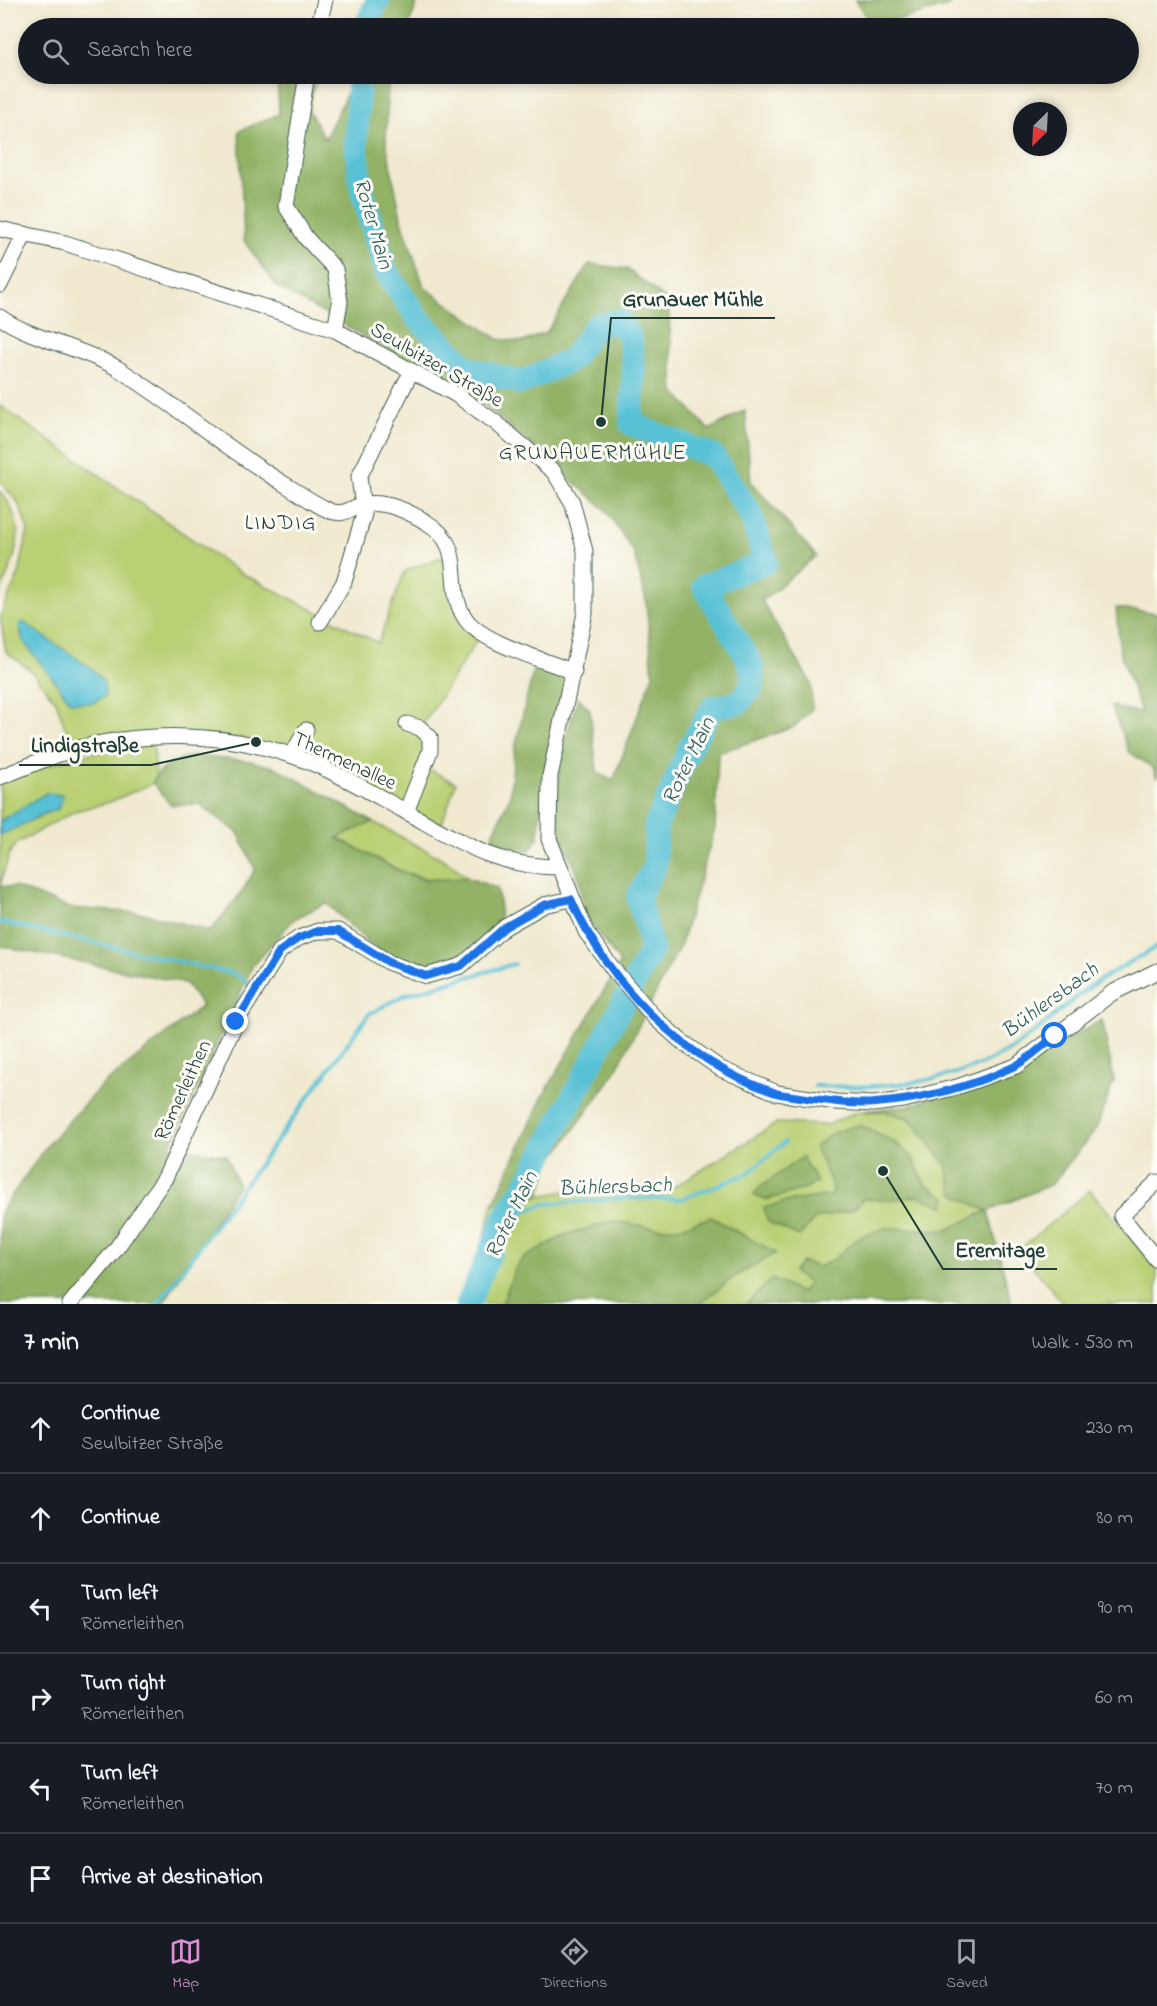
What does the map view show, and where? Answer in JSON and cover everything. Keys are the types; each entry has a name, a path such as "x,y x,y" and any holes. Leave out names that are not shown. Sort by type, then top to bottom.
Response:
{"street":[{"path":"320,18 325,0"},
{"path":"305,84 286,206 306,238 335,268 340,302 335,330"},
{"name":"Seulbitzer Straße","path":"0,229 65,243 335,330 455,394 504,429 554,472 572,502 585,551 585,613 550,776 549,839 585,932 655,1018 681,1041 721,1069 777,1093 836,1102 873,1104 904,1100 957,1087 1016,1066 1112,993 1153,972"},
{"path":"0,285 25,234"},
{"path":"0,317 115,367 259,469 327,509 346,513 365,504 379,504 402,510 444,534 453,556 457,603 465,620 481,634 574,672"},
{"path":"320,622 344,582 365,504 360,492 359,477 407,380"},
{"path":"406,812 430,751 430,737 420,728 407,724"},
{"path":"292,755 306,729"},
{"name":"Thermenallee","path":"0,777 68,751 128,740 169,737 231,742 292,755 339,775 455,842 484,855 534,867 559,867"},
{"name":"Römerleithen","path":"70,1304 116,1249 165,1178 236,1022 280,951 299,938 318,931 338,931 390,963 426,976 461,966 505,927 544,905 571,899"},
{"path":"1157,1182 1121,1216 1157,1260"}],"green space":[{"path":"374,0 418,0 412,18 371,18"},
{"path":"855,0 950,0 949,6 906,18 867,18"},
{"path":"278,84 315,84 308,109 325,139 351,84 390,84 386,142 401,218 424,287 498,339 523,342 547,332 589,264 627,269 668,301 674,391 709,430 745,410 751,482 816,556 762,601 811,683 812,709 794,727 718,753 715,828 681,944 614,1074 550,1163 539,1196 493,1204 543,1096 620,963 584,914 579,878 560,833 556,806 565,740 578,697 590,710 597,772 613,781 653,675 646,601 634,553 606,510 485,405 277,287 244,241 239,131 279,114"},
{"path":"0,406 239,572 378,643 405,571 452,553 457,603 481,634 421,728 430,737 424,767 456,783 441,826 278,747 85,739 67,743 68,736 56,701 30,670 6,652 0,616 19,574 28,530 18,502 0,482"},
{"path":"0,491 15,517 17,541 15,553 0,593"},
{"path":"1116,608 1157,613 1157,779 1153,768 1129,752 1111,706 1141,713 1120,653"},
{"path":"535,663 567,679 547,753 538,839 530,850 494,849 489,844 510,796 514,752"},
{"path":"153,742 156,775 153,783 110,802 75,811 17,843 9,854 0,886 0,782 75,757"},
{"path":"191,756 250,761 277,768 373,822 337,838 401,872 427,880 468,878 497,888 499,920 482,945 469,956 456,964 426,971 411,970 388,959 326,903 294,919 253,965 170,1147 226,1155 238,1185 163,1304 0,1304 0,1212 48,1144 100,1087 202,1006 185,983 0,946 0,886 15,887 70,908 143,913 210,931 242,892 255,869 238,833 199,804 171,805 153,783 160,772 169,765"},
{"path":"373,822 448,862 468,878 431,879 415,875 384,863 336,837"},
{"path":"1102,1020 1114,1081 1096,1129 1052,1184 988,1211 1012,1304 457,1304 484,1239 493,1204 578,1189 674,1187 777,1123 827,1125 857,1112 911,1105 1017,1069"},
{"path":"1102,1020 1114,1081 1096,1129 1052,1184 988,1211 1012,1304 746,1304 772,1279 801,1293 809,1283 793,1272 802,1262 820,1267 834,1259 858,1238 884,1228 947,1230 987,1211 954,1194 945,1163 910,1119 884,1111 857,1112 911,1105 1017,1069"},
{"path":"859,1125 894,1142 913,1158 925,1184 947,1198 945,1206 917,1196 890,1200 863,1199 852,1210 815,1219 799,1236 768,1222 764,1208 785,1202 832,1195 831,1182 815,1147 834,1132"},
{"path":"802,1157 817,1182 804,1189 766,1200 753,1195 758,1189"},
{"path":"1090,1190 1157,1269 1157,1304 1064,1304 1019,1250"},
{"path":"711,1217 776,1253 734,1277 699,1304 502,1304 515,1269 522,1259 565,1235 613,1221 657,1228 684,1226"}],"water":[{"path":"23,622 91,668 104,682 105,696 93,703 71,702 23,641 19,625"},
{"path":"46,793 63,795 58,809 0,835 0,821"}],"waterway":[{"name":"Roter Main","path":"370,18 378,0"},
{"name":"Roter Main","path":"359,84 356,143 361,187 385,270 419,320 468,368 521,383 571,360 596,326 619,321 630,338 634,369 631,424 713,456 751,515 766,562 704,586 752,666 752,687 738,703 713,707 689,749 656,826 655,866 638,897 652,949 526,1185 504,1219 468,1304"},
{"path":"0,922 235,974 253,987"},
{"name":"Bühlersbach","path":"815,1086 900,1084 942,1077 982,1064 1014,1047 1094,984 1157,947"},
{"path":"158,1304 369,1014 404,995 514,964"},
{"name":"Bühlersbach","path":"504,1219 545,1204 629,1198 682,1199 747,1174 785,1142"}],"place":[{"name":"Grunauer Mühle","path":"601,422"},
{"name":"Lindigstraße","path":"256,742"},
{"name":"Eremitage","path":"883,1171"}],"district":[{"name":"GRUNAUERMÜHLE","path":"593,451"},
{"name":"LINDIG","path":"281,521"}],"route":[{"path":"236,1022 280,951 299,938 318,931 338,931 390,963 426,976 461,966 505,927 544,905 571,899 585,932 633,995 655,1018 681,1041 721,1069 777,1093 836,1102 873,1104 904,1100 957,1087 1016,1066 1055,1036"}]}
